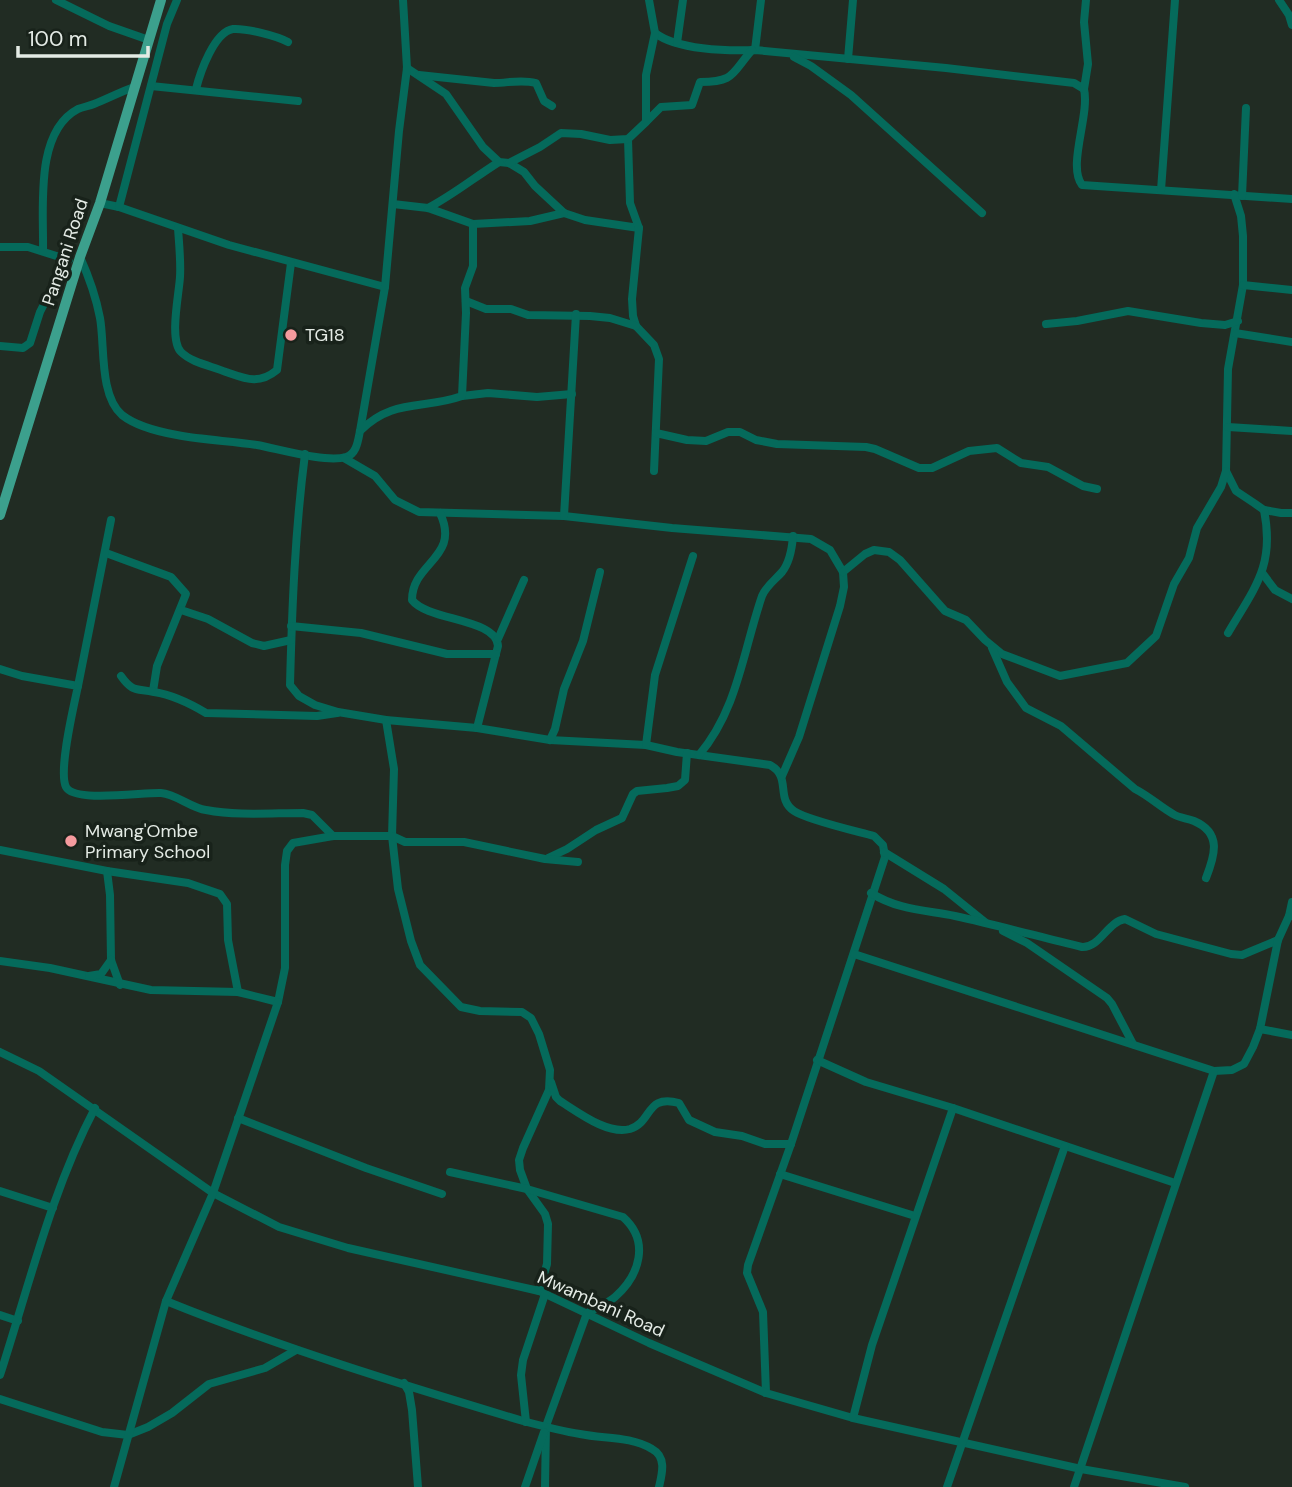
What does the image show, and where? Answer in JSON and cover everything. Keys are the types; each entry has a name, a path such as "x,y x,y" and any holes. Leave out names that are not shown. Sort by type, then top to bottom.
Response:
{"main road":[{"name":"Pangani Road","path":"0,515 79,260 100,204 161,0"}],"street":[{"path":"56,0 109,26 149,40"},
{"path":"119,207 167,24 177,0"},
{"path":"344,458 354,453 360,431 385,287 407,68 403,0"},
{"path":"646,122 646,75 654,33 649,0"},
{"path":"677,43 682,0"},
{"path":"509,163 561,133 610,140 628,139 661,107 692,105 700,82 718,82 727,78 739,69 754,50 761,0"},
{"path":"848,59 853,0"},
{"path":"1086,0 1084,22 1088,64 1084,89 1087,100 1078,163 1078,180 1082,186 1292,199"},
{"path":"1161,190 1175,0"},
{"path":"1279,0 1292,25"},
{"path":"196,89 213,46 233,29 279,37 288,42"},
{"path":"654,33 664,40 677,43 946,68 1074,83 1084,89"},
{"path":"788,54 811,66 851,95 982,213"},
{"path":"407,68 446,94 483,147 499,162"},
{"path":"416,75 494,83 507,80 528,81 536,83 544,101 552,106"},
{"path":"151,86 298,101"},
{"path":"43,251 45,159 62,123 77,110 134,87"},
{"path":"843,572 874,550 889,552 900,560 945,611 966,620 1002,654 1060,676 1127,663 1156,636 1174,584 1189,558 1197,528 1221,487 1226,471 1228,369 1243,285 1243,236 1238,195 1247,108"},
{"path":"628,139 630,203 639,228 632,299 636,326"},
{"path":"428,208 499,162 509,163 524,172 564,213 585,220 639,228"},
{"path":"100,204 119,207 291,263 385,287"},
{"path":"393,204 428,208 472,224 530,221 564,213"},
{"path":"462,396 465,288 473,266 472,224"},
{"path":"178,228 181,275 176,315 177,346 181,352 193,359 253,380 265,379 277,370 291,263"},
{"path":"0,247 28,247 79,260 88,275 100,319 106,384 122,415 149,428 177,435 344,458 375,476 395,500 419,512 564,516 720,533 793,536 811,539 830,550 843,572 841,606 799,737 782,776 784,799 794,811 874,836 883,845 885,857 747,1273 763,1312 766,1392"},
{"path":"0,346 23,348 30,343 40,312 67,259"},
{"path":"1243,285 1292,290"},
{"path":"466,301 486,309 511,309 528,315 576,314 610,318 636,326 654,345 659,359 654,471"},
{"path":"1046,324 1128,311 1213,324 1225,325 1238,321"},
{"path":"564,516 576,314"},
{"path":"1236,333 1292,342"},
{"path":"360,431 372,419 387,411 448,401 462,396 488,393 537,397 572,394"},
{"path":"1228,427 1292,431"},
{"path":"656,433 706,441 728,432 740,432 756,440 777,444 866,447 919,468 932,468 969,451 997,449 1014,460 1048,467 1083,486 1097,489"},
{"path":"305,454 296,522 291,640 290,685 299,696 315,705 338,712 386,720 550,740 646,745 770,765 782,776"},
{"path":"1226,471 1236,491 1264,510 1292,513"},
{"path":"1228,633 1263,574 1268,530 1264,510"},
{"path":"440,513 444,521 443,547 418,579 412,592 412,600 425,609 475,626 498,639"},
{"path":"111,520 65,751 65,787 77,793 111,796 163,793 204,810 303,813 312,815 333,836"},
{"path":"699,755 713,738 723,719 742,669 763,594 788,563 793,536"},
{"path":"106,553 171,578 186,594 158,666 153,691"},
{"path":"646,745 655,675 693,556"},
{"path":"550,740 564,689 583,641 600,572"},
{"path":"1263,574 1275,590 1292,599"},
{"path":"477,729 498,639 524,580"},
{"path":"181,610 208,618 251,643 264,646 291,640"},
{"path":"292,626 361,633 447,654 496,654"},
{"path":"991,645 1007,682 1026,708 1061,726 1135,789 1148,795 1175,816 1201,825 1211,835 1215,845 1214,857 1206,878"},
{"path":"0,669 22,676 78,686"},
{"path":"121,676 133,688 143,692 153,691 198,707 206,713 317,716 338,712"},
{"path":"386,720 394,769 392,836 398,889 411,942 420,965 461,1007 480,1011 522,1012 531,1018 539,1034 556,1097 603,1126 629,1129 654,1105 669,1101 679,1103 689,1120 715,1132 742,1136 765,1144 791,1144"},
{"path":"545,859 622,818 637,791 678,786 685,780 687,753"},
{"path":"114,1487 166,1301 214,1193 278,1002 285,968 287,851 293,843 333,836 392,836 405,842 464,842 545,859 578,862"},
{"path":"0,850 107,871 188,883 220,894 227,904 228,940 237,992"},
{"path":"884,852 944,889 987,924 1027,943 1107,998 1133,1044"},
{"path":"107,871 111,960 120,985"},
{"path":"872,893 900,907 952,915 1087,948 1113,923 1125,919 1156,934 1231,954 1242,955 1278,940"},
{"path":"853,954 1214,1071 1232,1070 1244,1064 1260,1029 1278,940 1290,916 1292,902"},
{"path":"86,976 100,974 111,960"},
{"path":"0,961 151,990 237,992 278,1002"},
{"path":"1260,1029 1292,1035"},
{"name":"Mwambani Road","path":"0,1052 39,1071 214,1193 279,1227 337,1245 542,1292 766,1392 853,1418 1142,1483 1185,1487"},
{"path":"817,1060 866,1082 953,1108 1175,1183"},
{"path":"1074,1487 1214,1071"},
{"path":"526,1422 521,1375 542,1292 547,1264 548,1224 545,1214 527,1189 520,1170 520,1154 551,1082"},
{"path":"0,1376 53,1208 80,1137 95,1108"},
{"path":"853,1418 872,1345 953,1108"},
{"path":"238,1118 366,1168 442,1194"},
{"path":"947,1487 1009,1301 1065,1146"},
{"path":"450,1172 527,1189 623,1217 634,1227 641,1245 633,1276 614,1298 587,1313 524,1487"},
{"path":"780,1174 915,1216"},
{"path":"0,1191 53,1208"},
{"path":"166,1301 296,1350 526,1422 581,1434 619,1438 655,1450 662,1460 663,1469 659,1487"},
{"path":"0,1315 18,1321"},
{"path":"0,1399 102,1432 128,1435 172,1413 209,1384 265,1368 296,1350"},
{"path":"404,1382 412,1410 418,1487"},
{"path":"545,1487 547,1426"}],"place":[{"name":"TG18","path":"291,335"},
{"name":"Mwang'Ombe Primary School","path":"71,841"}]}
